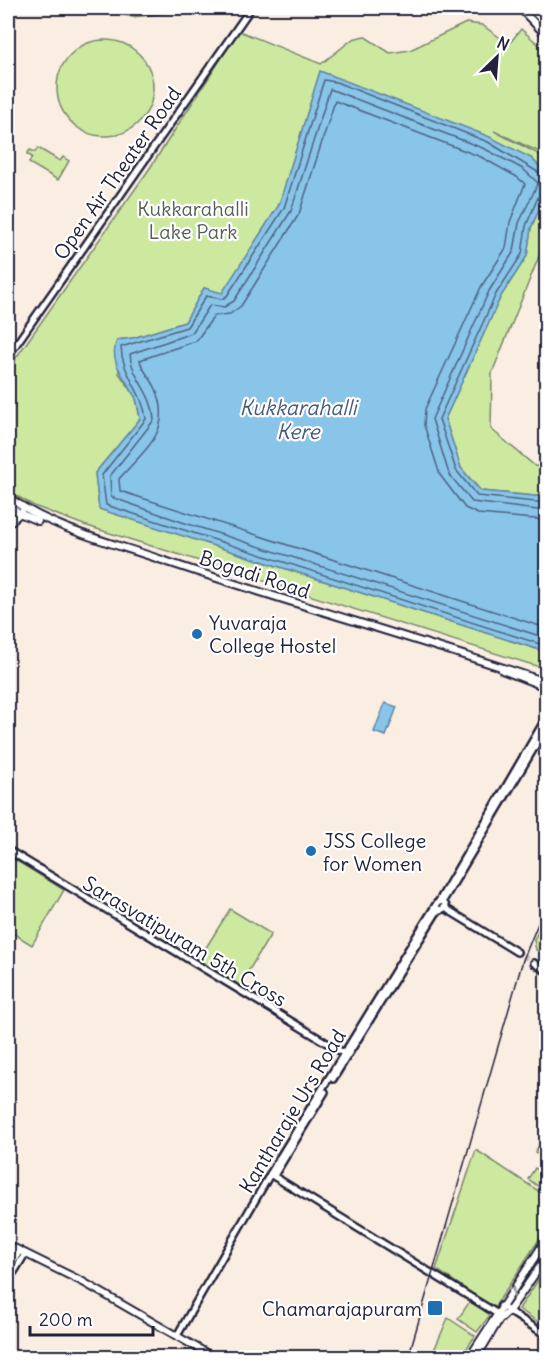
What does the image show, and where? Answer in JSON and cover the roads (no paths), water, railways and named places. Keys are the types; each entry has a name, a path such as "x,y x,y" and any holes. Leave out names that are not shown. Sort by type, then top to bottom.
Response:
{"main road":[{"path":"520,8 545,31"},
{"path":"530,8 545,31"},
{"name":"Bogadi Road","path":"8,497 11,507 21,512 254,591 499,668 545,686"},
{"path":"8,524 21,512"},
{"path":"469,1358 500,1315 509,1311 546,1257 544,1244"},
{"path":"476,1358 500,1315 501,1306 544,1244"},
{"path":"8,1245 179,1335 215,1358"}],"street":[{"name":"Open Air Theater Road","path":"8,356 251,8"},
{"name":"Kantharaje Urs Road","path":"179,1335 272,1175 440,905 546,718"},
{"name":"Kantharaje Urs Road","path":"520,767 546,728"},
{"name":"Sarasvatipuram 5th Cross","path":"8,850 346,1054"},
{"path":"440,905 517,952"},
{"path":"534,963 546,971"},
{"path":"272,1175 500,1315"},
{"path":"9,1275 14,1272 22,1253"},
{"path":"501,1306 546,1335"}],"water":[{"name":"Kukkarahalli Kere","path":"320,71 490,137 531,158 546,173 546,193 531,228 527,256 501,296 445,419 461,468 480,491 546,497 546,652 99,509 95,473 140,419 136,399 117,364 115,348 117,340 133,338 185,322 204,288 222,293 279,205"},
{"path":"385,703 397,707 386,736 374,732"}],"tunnel":[{"path":"517,952 534,963"}],"railway":[{"path":"408,1358 523,960 546,904"}],"place":[{"name":"Yuvaraja College Hostel","path":"197,634"},
{"name":"JSS College for Women","path":"311,851"},
{"name":"Chamarajapuram","path":"435,1308"}],"park label":[{"name":"Kukkarahalli Lake Park","path":"193,220"}]}
